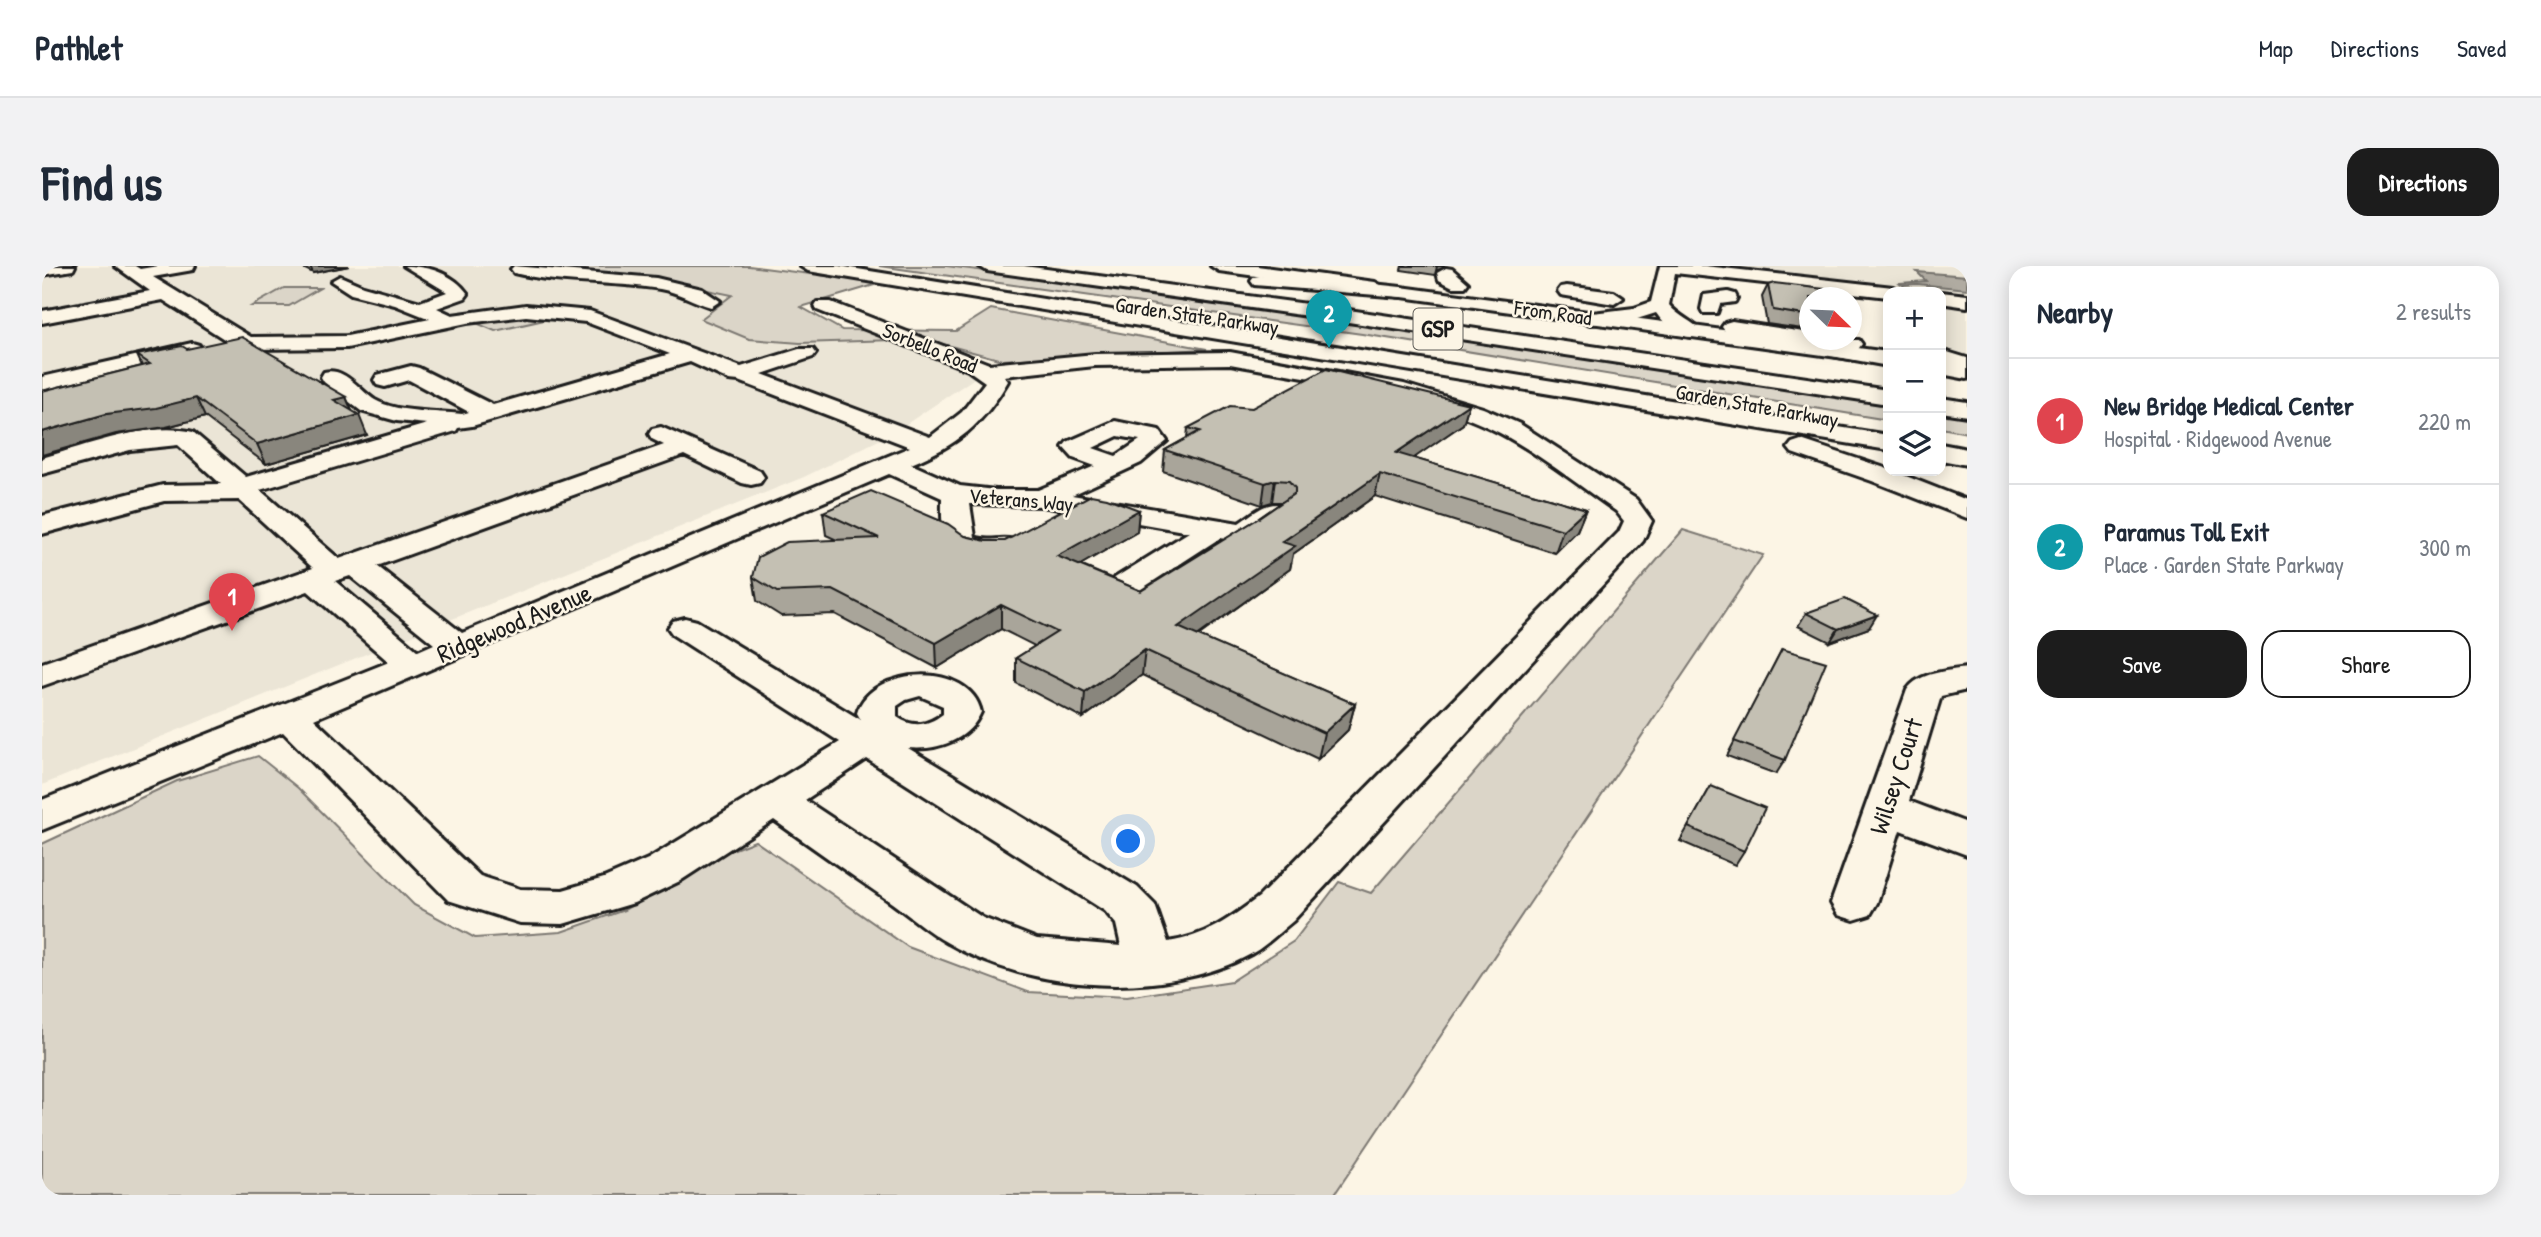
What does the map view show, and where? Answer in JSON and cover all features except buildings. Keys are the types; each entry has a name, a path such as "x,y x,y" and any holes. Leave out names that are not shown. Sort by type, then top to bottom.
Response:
{"main road":[{"path":"42,270 67,266"},
{"path":"130,270 187,266"},
{"path":"412,266 450,284 459,294 420,308"},
{"path":"807,266 1883,442"},
{"name":"Garden State Parkway","path":"837,266 1321,335 1883,428"},
{"name":"Garden State Parkway","path":"987,266 1334,313 1883,396"},
{"path":"1081,266 1118,266"},
{"path":"1081,266 1175,278 1326,284 1401,292"},
{"name":"From Road","path":"1236,267 1303,271 1401,292 1454,279 1591,318 1799,343"},
{"path":"520,269 554,276 635,281 693,292 711,302"},
{"path":"1667,269 1883,296"},
{"path":"1667,269 1672,304 1671,320 1692,332"},
{"path":"1667,269 1781,336 1799,339"},
{"path":"130,270 244,342"},
{"path":"516,309 568,291 586,277"},
{"path":"340,281 356,290 420,308 448,320"},
{"path":"568,291 618,307 643,319 652,341"},
{"path":"1567,291 1614,298"},
{"path":"47,319 165,294"},
{"path":"1946,299 1967,301"},
{"path":"1591,318 1637,313 1672,304 1710,309 1730,305"},
{"name":"Sorbello Road","path":"824,306 985,371 997,381 976,413"},
{"path":"42,384 107,370 124,363 244,342 346,342 448,320 516,309 550,310 590,317 737,375 931,446"},
{"path":"1854,350 1883,358"},
{"path":"737,375 806,353"},
{"path":"42,525 163,493 245,490 463,421 688,356"},
{"path":"776,801 966,931 1033,958 1104,966 1150,964 1188,958 1234,941 1276,909 1633,535 1638,521 1626,505 1511,429 1475,413 1396,389 1230,358 1095,360 985,371"},
{"path":"1946,358 1967,366"},
{"path":"42,403 116,384 119,379 107,370 88,368 83,363"},
{"path":"1946,366 1967,366"},
{"path":"1946,367 1967,372"},
{"path":"385,380 411,373 490,413"},
{"path":"332,377 369,406 397,414 463,421"},
{"path":"1558,389 1680,415 1777,440 1881,475 1967,510"},
{"path":"1946,406 1967,409"},
{"name":"Ridgewood Avenue","path":"42,816 458,647 891,465 957,432 976,413"},
{"path":"656,431 751,477"},
{"path":"42,466 135,442 166,436 184,437 334,571 414,665"},
{"path":"1946,439 1967,442"},
{"path":"42,675 334,571 445,544 685,446"},
{"path":"1946,453 1967,457"},
{"path":"955,494 961,539 968,546 999,548 1115,464"},
{"name":"Veterans Way","path":"891,465 955,494 996,498 1043,514 1244,533 1275,511"},
{"path":"1124,586 1214,529"},
{"path":"334,571 458,647"},
{"path":"685,628 877,736 1121,900 1138,918 1150,964"},
{"name":"Wilsey Court","path":"1854,903 1925,690 1941,683 1967,679"},
{"path":"289,716 464,888 520,906 563,907 618,891 664,870 877,736"},
{"path":"1885,808 1967,840"}],"shaded area":[{"path":"42,266 543,266 566,275 634,275 733,295 702,320 909,339 985,371 893,433 804,477 42,785"},
{"path":"543,266 749,266 881,283 801,307 842,330 956,331 991,309 1207,349 1002,360 925,339 800,343 749,339 701,319 732,295 634,275 566,275"},
{"path":"879,266 946,266 1027,276 1883,402 1883,419 1362,334"},
{"path":"1696,266 1967,266 1967,359 1946,356 1946,287 1883,287 1883,290"},
{"path":"1917,272 1967,276 1967,289 1900,283 1926,281"},
{"path":"284,288 320,288 289,306 252,306"},
{"path":"473,316 562,316 495,331 469,320"},
{"path":"1946,412 1967,415 1967,433 1946,429"},
{"path":"1683,530 1763,555 1334,1195 42,1195 42,844 177,781 258,756 298,788 414,905 475,938 561,932 624,910 709,859 755,841 908,947 1028,992 1127,997 1232,981 1294,941 1339,882 1371,893"}],"place":[{"name":"Paramus Toll Exit","path":"1329,348"},
{"name":"New Bridge Medical Center","path":"232,631"}]}
